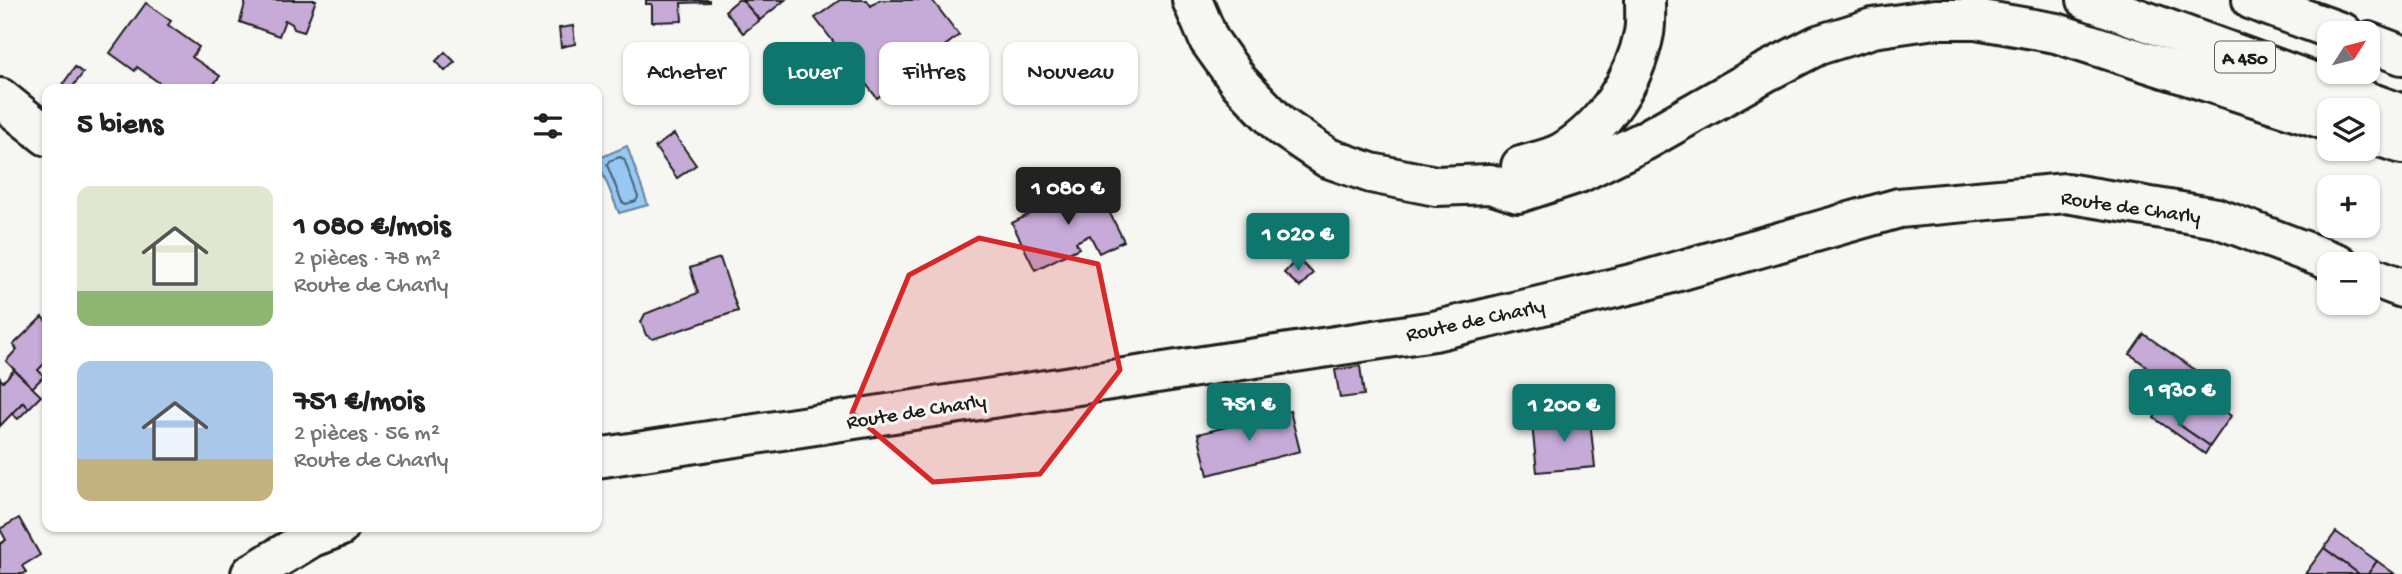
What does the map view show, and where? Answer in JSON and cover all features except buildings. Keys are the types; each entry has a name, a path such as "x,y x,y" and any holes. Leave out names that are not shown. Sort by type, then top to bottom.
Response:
{"main road":[{"path":"1192,0 1209,40 1239,82 1281,127 1328,158 1371,173 1436,186 1490,184 1518,192 1579,173 1644,141 1818,45 1873,28 1935,19 1976,19 2056,33 2317,117"},
{"path":"1490,184 1512,169 1561,153 1594,128 1618,97 1636,61 1645,31 1645,0"},
{"name":"A 450","path":"2087,0 2402,114"},
{"name":"A 450","path":"2252,0 2317,24"},
{"path":"2380,47 2402,55"},
{"path":"0,98 42,132"},
{"path":"2380,137 2402,144"},
{"name":"Route de Charly","path":"602,457 1434,331 1640,282 1899,208 2066,193 2217,218 2317,256"},
{"path":"2380,280 2402,288"},
{"path":"251,574 312,537 326,532"}],"highlighted area":[{"path":"979,238 1098,264 1120,370 1040,474 933,482 852,413 909,275"}],"water":[{"path":"627,146 648,205 619,213 602,171 602,157"}]}
